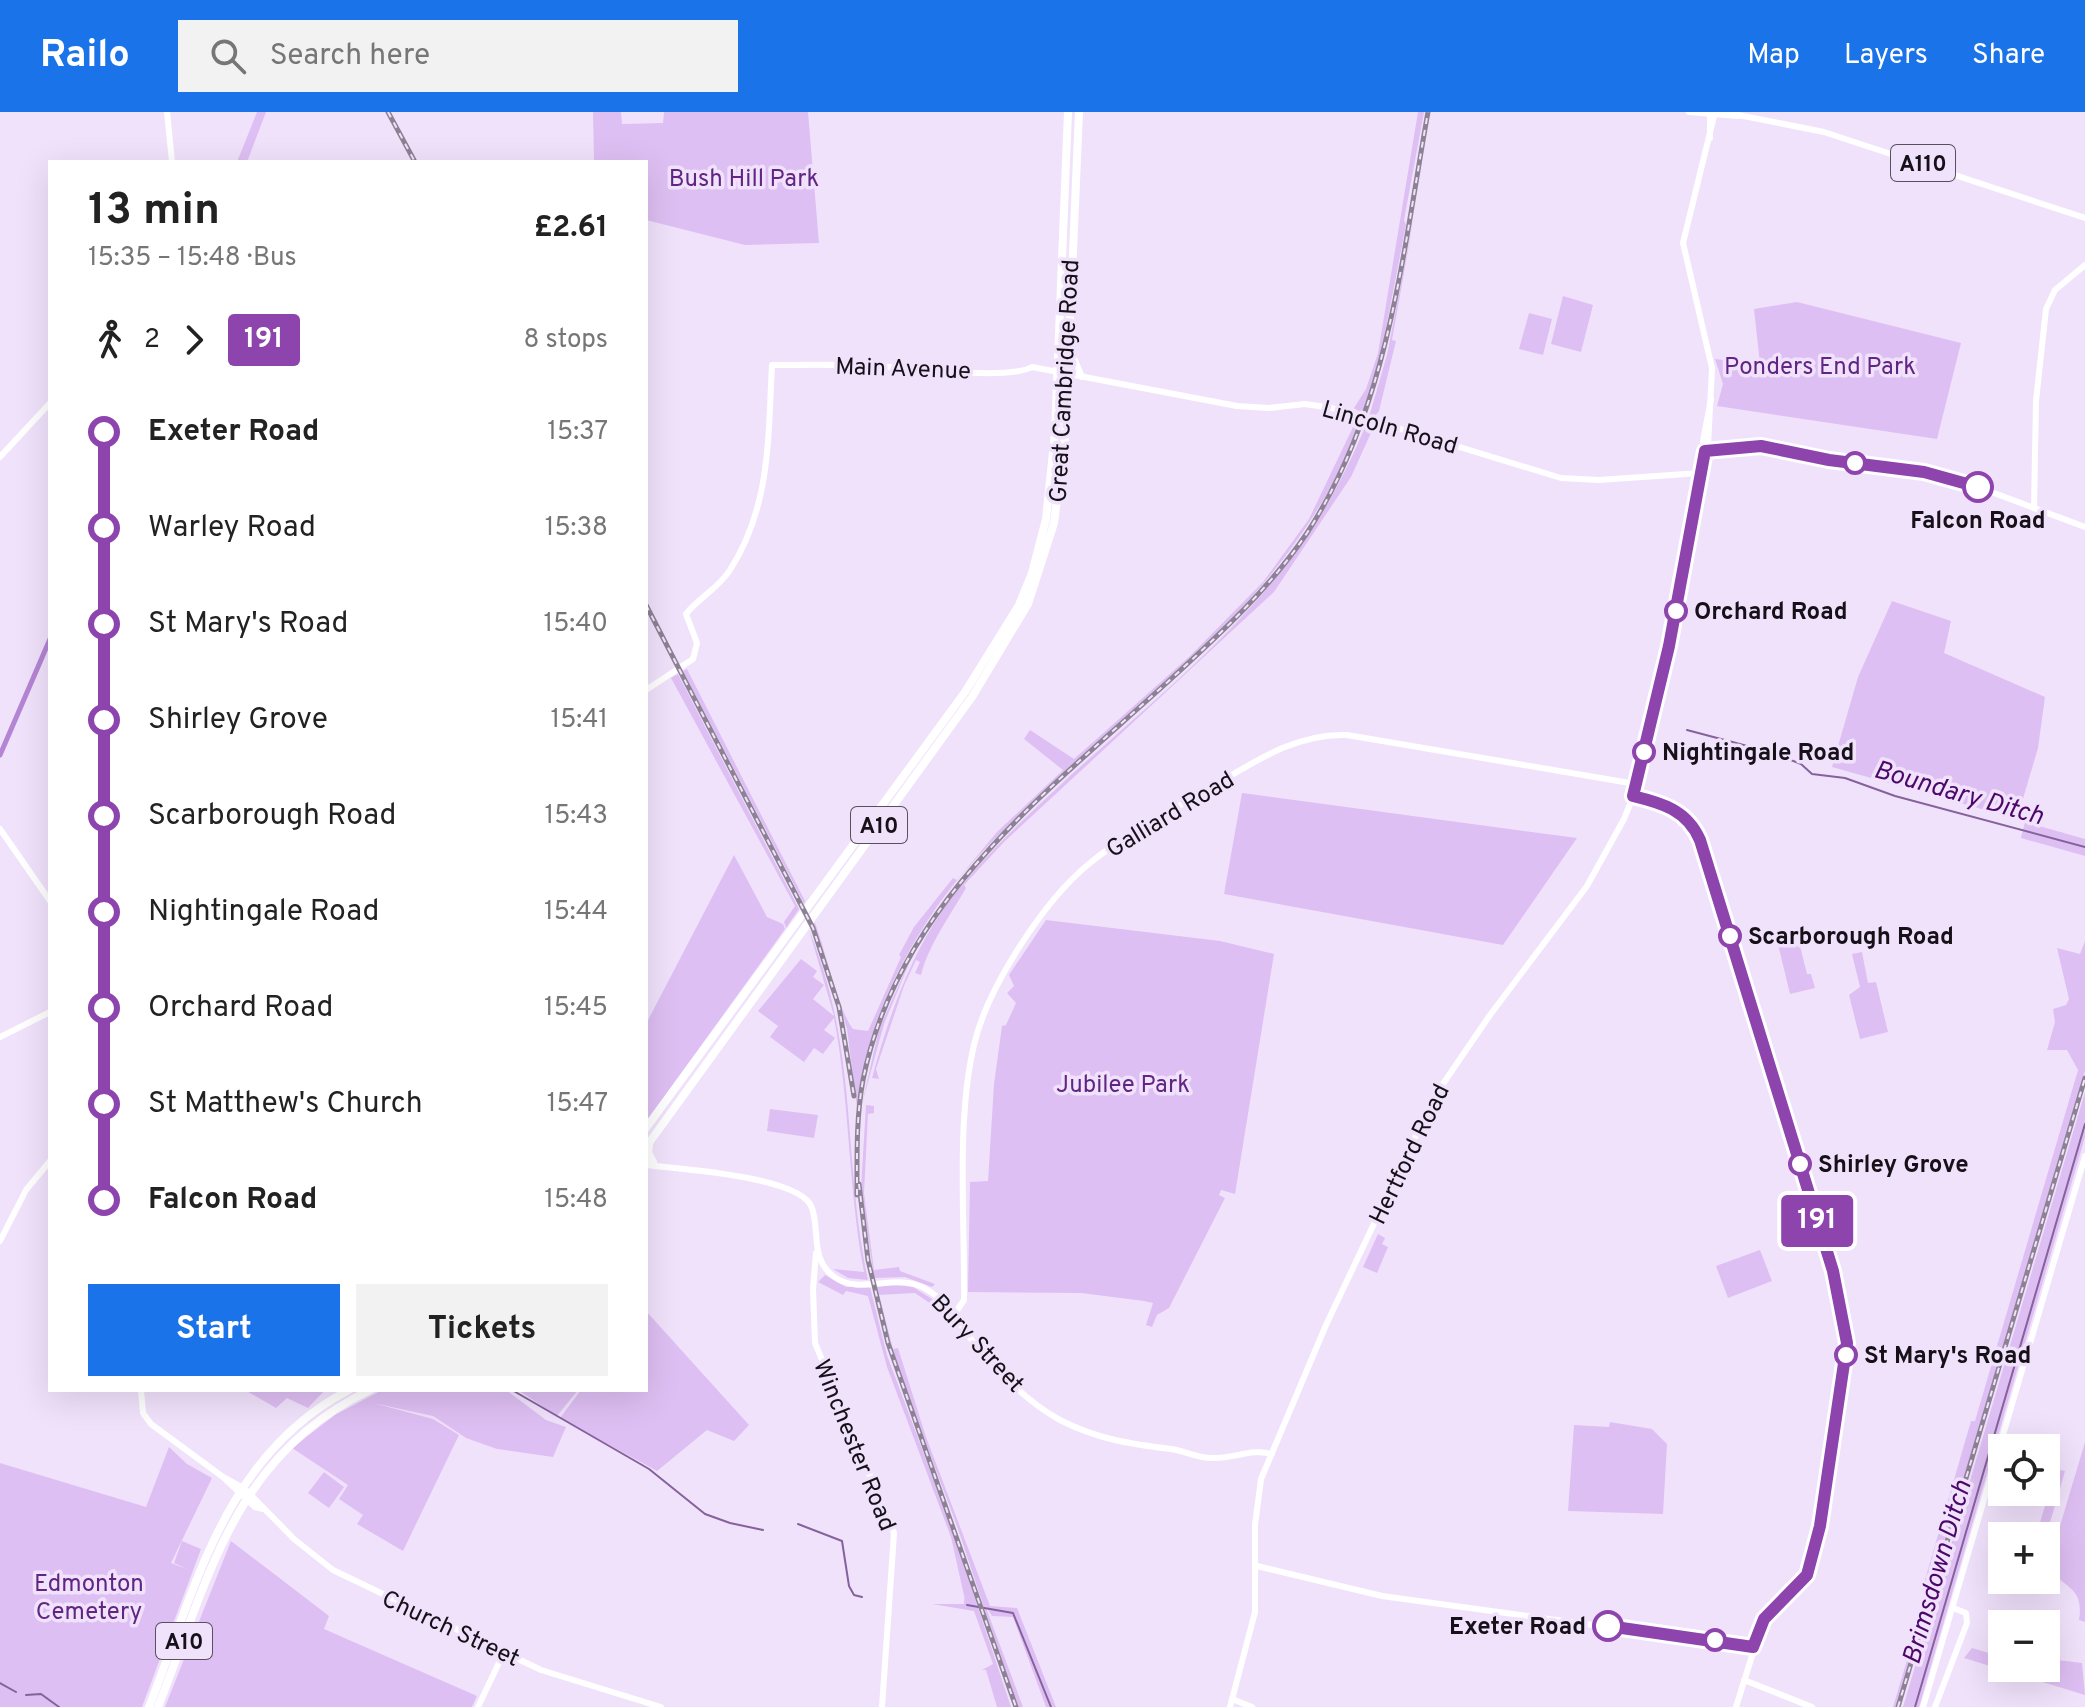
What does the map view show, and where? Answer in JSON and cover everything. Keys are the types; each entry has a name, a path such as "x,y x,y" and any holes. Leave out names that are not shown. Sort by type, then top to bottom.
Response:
{"highway":[{"name":"Great Cambridge Road","path":"648,1125 997,645 1027,586 1046,519 1055,433 1070,112"},
{"name":"Great Cambridge Road","path":"648,1142 945,734 1012,637 1040,574 1054,523 1062,471 1079,112"},
{"name":"A10","path":"1059,332 1063,331 1070,298"},
{"name":"A10","path":"921,752 928,752 945,734"},
{"name":"A10","path":"158,1707 226,1516 284,1435 346,1392"},
{"name":"A10","path":"206,1573 244,1492 313,1423 367,1392"},
{"name":"A10","path":"149,1707 199,1591"}],"street":[{"path":"167,112 172,160"},
{"name":"A110","path":"1689,112 1738,116"},
{"name":"A110","path":"1723,112 1824,132 2085,218"},
{"name":"Hertford Road","path":"1231,1703 1251,1633 1257,1566 1255,1525 1260,1491 1272,1454 1339,1295 1430,1103 1490,1015 1587,886 1618,832 1641,777 1682,579 1711,399 1711,362 1683,248 1713,114"},
{"path":"2034,508 2037,394 2046,309 2055,290 2085,265"},
{"path":"1057,373 1062,368 1068,341"},
{"path":"1068,341 1082,378"},
{"name":"Main Avenue","path":"648,689 693,659 697,648 686,617 691,607 716,589 731,568 763,492 772,365 978,371 1023,371 1032,367"},
{"name":"Lincoln Road","path":"1032,367 1237,406 1315,405 1565,479 1599,480 1700,473"},
{"name":"A10","path":"1055,433 1059,426 1062,381 1067,375"},
{"path":"0,457 48,405"},
{"path":"1705,451 1761,446 1829,460 1912,470 1966,484 2085,527"},
{"name":"Galliard Road","path":"954,1315 964,1300 967,1097 974,1044 1001,977 1039,921 1087,865 1124,838 1280,747 1313,737 1347,735 1637,782"},
{"path":"1633,796 1676,810 1690,822 1700,840 1845,1321 1847,1343 1830,1478 1807,1575 1764,1619 1736,1707"},
{"path":"0,829 48,898"},
{"path":"0,1037 48,1013"},
{"path":"1923,1707 2085,1156"},
{"path":"0,1241 26,1190 48,1163"},
{"name":"Winchester Road","path":"648,1163 733,1175 801,1194 813,1208 821,1265 814,1279 815,1343 894,1533 882,1707"},
{"path":"814,1279 821,1265"},
{"name":"Bury Street","path":"821,1265 845,1282 894,1280 916,1284 935,1295 976,1346 1031,1400 1084,1432 1119,1443 1175,1450 1205,1458 1258,1451 1272,1454"},
{"name":"Church Street","path":"141,1392 143,1413 151,1424 244,1492 333,1570 567,1679 661,1707"},
{"path":"1257,1566 1382,1596 1753,1647"},
{"path":"1935,1707 1967,1623 1966,1613 1953,1608"},
{"path":"478,1707 504,1652"},
{"path":"1744,1680 1812,1707"},
{"path":"1231,1703 1252,1707"}],"green space":[{"path":"257,112 266,112 248,160 238,160"},
{"name":"Bush Hill Park","path":"593,112 621,112 622,124 663,123 664,112 808,112 819,243 745,245 648,221 648,160 594,160"},
{"path":"1418,112 1424,112 1404,220 1406,225 1379,364 1364,415 1354,408 1366,389 1378,353"},
{"path":"1414,217 1392,340 1396,341 1379,411 1374,417 1384,421 1369,417 1387,355"},
{"path":"1563,296 1593,305 1581,352 1551,344"},
{"name":"Ponders End Park","path":"1797,302 1961,343 1937,439 1717,406 1723,384 1715,359 1760,364 1754,309"},
{"path":"1529,313 1552,319 1543,355 1519,349"},
{"path":"1340,416 1362,420 1337,476 1306,527 1272,573 1193,657 995,839 936,908 888,994 869,1049 857,1108 847,1029 813,924 848,1020 853,1029 868,1031 914,927 953,878 957,880 997,832 1063,770 1024,739 1030,730 1074,759 1190,656 1263,582 1309,519 1354,425 1340,420"},
{"path":"1367,422 1375,424 1351,477 1274,592 1005,841 964,885 966,888 935,941 921,975 915,973 920,962 916,960 876,1069 879,1079 872,1078 892,1012 909,970 930,930 956,892 1020,823 1242,617 1278,575 1311,529 1341,479"},
{"path":"1892,601 1951,621 1944,653 2045,697 2038,748 2017,819 1832,767 1858,677"},
{"path":"687,669 805,901 804,904 683,671"},
{"path":"678,674 799,909 786,928 784,922 795,906 671,678"},
{"path":"1242,793 1577,838 1503,945 1224,894"},
{"path":"2025,822 2085,839 2085,856 2021,838"},
{"path":"734,855 767,917 783,924 785,929 648,1119 648,1020"},
{"name":"Jubilee Park","path":"1046,920 1220,941 1274,954 1235,1194 1221,1190 1219,1195 1225,1198 1169,1308 1157,1315 1152,1327 1146,1325 1153,1303 1144,1301 1081,1293 968,1292 970,1182 988,1181 994,1084 1002,1026 1006,1025 1016,1003 1007,993 1014,986 1009,975"},
{"path":"809,930 836,1018 848,1104 860,1235 868,1280 848,1278 833,1269 864,1272 834,1018 824,1030 835,1038 823,1054 814,1048 804,1062 770,1037 778,1026 758,1011 801,959 817,971 813,977 824,985 813,999 834,1016"},
{"path":"1796,930 1807,974 1811,974 1815,988 1790,994 1776,936"},
{"path":"2085,941 2085,1071 1896,1707 1893,1707 1925,1600 1926,1593 1922,1590 1971,1421 1975,1421 2078,1070 2067,1050 2047,1050 2055,1022 2053,1009 2066,1005 2069,999 2057,948 2080,954"},
{"path":"915,949 884,1024 862,1104 879,1029"},
{"path":"1862,952 1868,983 1876,982 1888,1032 1860,1039 1849,995 1860,987 1852,954"},
{"path":"2085,1092 2085,1137 1999,1434 1988,1434 1988,1470 1919,1707 1903,1707"},
{"path":"866,1105 874,1106 874,1113 868,1114 864,1193 874,1270 899,1267 900,1271 935,1284 932,1287 905,1277 874,1278 861,1188"},
{"path":"770,1109 818,1115 814,1138 767,1131"},
{"path":"1378,1234 1385,1238 1382,1244 1388,1247 1377,1273 1363,1267"},
{"path":"1760,1250 1772,1281 1728,1298 1716,1266"},
{"path":"825,1275 846,1287 870,1287 887,1355 952,1529 1011,1707 997,1707 986,1670 982,1670 993,1664 974,1611 932,1604 964,1604 951,1537 887,1367 868,1296 846,1291 843,1295 818,1282"},
{"path":"875,1286 913,1287 937,1302 931,1304 915,1293 879,1295 893,1349 898,1348 926,1437 990,1606 1017,1608 1056,1707 1046,1707 1013,1617 992,1616 985,1605 1023,1707 1017,1707 957,1526 895,1362"},
{"path":"648,1313 749,1425 734,1441 707,1430 657,1471 560,1418 580,1392 648,1392"},
{"path":"248,1392 323,1392 308,1408 287,1398 276,1408"},
{"path":"378,1392 509,1392 546,1420 566,1427 553,1457 497,1449 466,1438 433,1416 373,1403 433,1419 459,1435 403,1551 357,1524 363,1515 339,1499 348,1485 292,1448 335,1415"},
{"path":"521,1392 576,1392 557,1416"},
{"path":"1610,1422 1652,1429 1667,1444 1663,1514 1568,1511 1574,1425 1609,1427"},
{"path":"2085,1442 2085,1622 2079,1620 2080,1608 2075,1592 2060,1580 2060,1526"},
{"name":"Edmonton Cemetery","path":"169,1447 187,1464 212,1478 171,1563 187,1569 174,1563 182,1541 201,1549 142,1707 0,1707 0,1463 146,1507"},
{"path":"2060,1470 2065,1471 2060,1488"},
{"path":"324,1472 344,1487 329,1508 308,1493"},
{"path":"2045,1506 2055,1506 2050,1522 2040,1522"},
{"path":"231,1541 329,1616 324,1629 477,1696 472,1707 165,1707"},
{"path":"1972,1648 1988,1653 1988,1665 1964,1658"},
{"path":"2060,1660 2082,1663 2085,1695 2042,1682 2060,1682"}],"waterway":[{"path":"0,755 48,644"},
{"name":"Boundary Ditch","path":"1687,730 1770,752 1801,764 1812,774 1845,778 1895,796 2085,847"},
{"name":"Brimsdown Ditch","path":"1915,1707 2085,1124"},
{"path":"515,1392 649,1469 705,1514 763,1530"},
{"path":"798,1524 842,1541 849,1586 854,1595 862,1597"},
{"path":"967,1605 1013,1613 1051,1707"},
{"path":"0,1683 16,1692"},
{"path":"26,1695 41,1694 59,1707"}],"railway":[{"path":"388,112 414,160"},
{"path":"857,1195 861,1094 881,1017 908,959 943,905 983,856 1028,809 1209,644 1261,591 1307,533 1335,485 1357,434 1388,329 1428,112"},
{"path":"648,609 813,928 839,1007 854,1096"},
{"path":"1898,1707 2085,1078"},
{"path":"859,1184 868,1260 888,1343 1016,1707"}],"bus line":[{"name":"191","path":"1608,1626 1753,1647 1764,1619 1797,1589 1807,1575 1830,1478 1847,1343 1833,1271 1700,840 1690,822 1676,810 1633,796 1669,646 1705,451 1761,446 1829,460 1924,472 1978,487"}],"place":[{"name":"Falcon Road","path":"1978,487"},
{"name":"Orchard Road","path":"1676,611"},
{"name":"Nightingale Road","path":"1644,752"},
{"name":"Scarborough Road","path":"1730,936"},
{"name":"Shirley Grove","path":"1800,1164"},
{"name":"St Mary's Road","path":"1846,1355"},
{"name":"Exeter Road","path":"1608,1626"}]}
